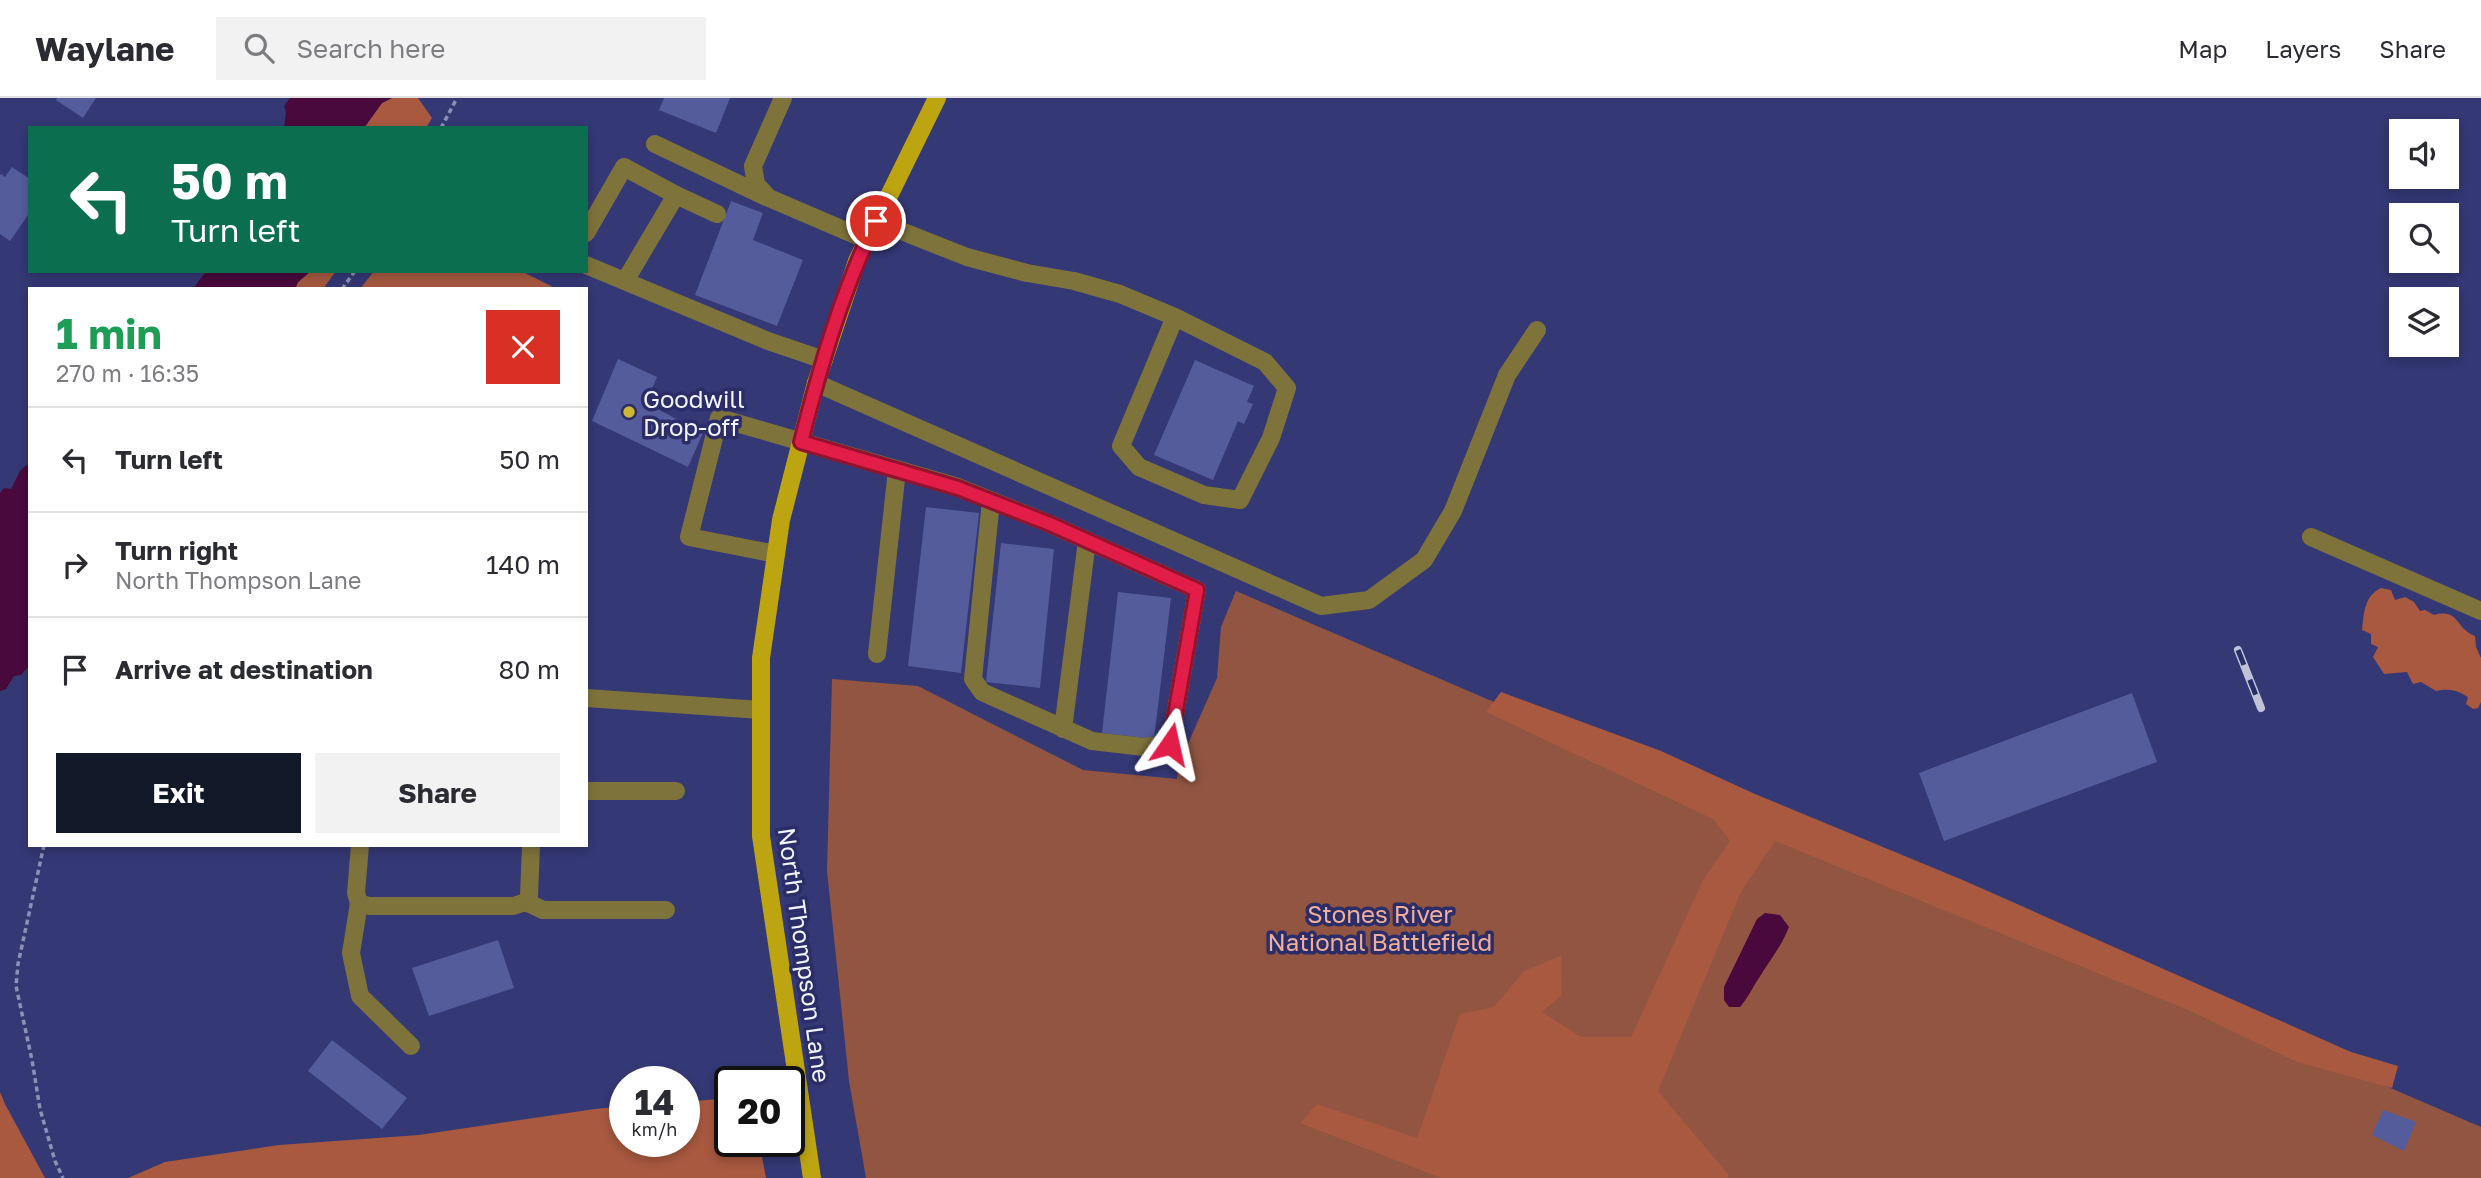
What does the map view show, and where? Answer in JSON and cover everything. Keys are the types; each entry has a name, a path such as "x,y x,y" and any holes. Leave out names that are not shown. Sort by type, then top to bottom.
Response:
{"main road":[{"name":"North Thompson Lane","path":"811,1178 761,836 761,658 782,520 816,383 857,261 937,98"}],"lane":[{"path":"769,198 756,184 753,166 783,98"},
{"path":"655,144 769,198 867,240"},
{"path":"588,230 624,167 717,214"},
{"path":"625,281 676,195"},
{"path":"876,221 967,257 1074,281 1120,295 1175,317 1265,362 1287,388 1271,438 1240,500 1204,495 1139,467 1121,446 1175,317"},
{"path":"588,266 768,341 824,360"},
{"path":"816,383 1321,606 1369,600 1424,560 1453,511 1507,375 1537,330"},
{"path":"776,554 689,537 719,418 958,488 991,501 1087,541 1197,590 1170,744 1144,747 1092,741 982,692 973,679 991,501"},
{"path":"877,654 897,470"},
{"path":"2311,537 2481,611"},
{"path":"1063,729 1087,541"},
{"path":"588,698 761,710"},
{"path":"588,791 676,791"},
{"path":"360,847 356,893 359,902 351,953 360,996 411,1046"},
{"path":"526,902 530,888 531,847"},
{"path":"359,902 369,906 513,906 526,902 543,910 666,910"}],"path":[{"path":"442,126 457,98"},
{"path":"44,847 18,964 16,986 40,1109 62,1178"}],"green space":[{"name":"Stones River National Battlefield","path":"1236,591 2481,1127 2481,1178 866,1178 849,1081 827,871 832,679 918,686 1083,770 1177,779 1179,764 1217,678 1221,627"}],"shaded area":[{"path":"290,98 392,98 382,103 365,126 284,126 284,106"},
{"path":"392,98 418,98 432,118 427,126 365,126 382,103"},
{"path":"205,273 309,273 296,287 194,287"},
{"path":"309,273 335,273 324,287 296,287"},
{"path":"372,273 525,273 553,287 362,287"},
{"path":"28,464 28,667 21,675 14,676 6,689 0,691 0,493 4,488 11,489 20,471"},
{"path":"2381,588 2391,590 2395,600 2405,597 2414,602 2420,611 2425,610 2434,615 2449,614 2475,636 2481,658 2481,702 2478,708 2473,709 2466,704 2468,697 2456,691 2436,691 2421,682 2413,684 2407,672 2384,674 2373,657 2378,647 2371,644 2371,634 2362,630 2368,600"},
{"path":"1501,692 1661,751 1755,794 1965,881 2351,1052 2398,1066 2392,1088 2297,1062 2190,1011 1775,841 1741,892 1658,1091 1728,1174 1728,1178 1441,1178 1300,1123 1317,1104 1417,1138 1460,1014 1494,1007 1524,971 1562,955 1561,996 1542,1012 1581,1037 1631,1037 1703,880 1730,841 1713,819 1486,712"},
{"path":"1765,913 1780,915 1789,927 1743,1004 1740,1007 1729,1007 1724,1000 1724,987 1757,919"},
{"path":"0,1092 5,1104 45,1178 0,1178"},
{"path":"714,1099 714,1157 762,1157 766,1178 128,1178 165,1162 279,1145 419,1135 609,1108 609,1157 700,1157 700,1101"}],"building":[{"path":"96,98 83,118 56,100"},
{"path":"664,98 730,98 716,133 659,110"},
{"path":"12,167 28,178 28,215 10,241 0,234 0,175 5,177"},
{"path":"731,201 763,213 753,240 803,260 777,326 695,295"},
{"name":"Goodwill Drop-off","path":"618,359 657,377 646,403 703,433 688,467 592,421"},
{"path":"1195,360 1254,386 1247,402 1253,404 1244,424 1238,421 1213,480 1154,455"},
{"path":"926,507 979,513 961,673 908,666"},
{"path":"1001,543 1054,549 1040,688 986,682"},
{"path":"1118,592 1171,598 1154,739 1102,733"},
{"path":"2132,693 2157,762 1944,841 1919,773"},
{"path":"498,940 514,988 429,1016 412,968"},
{"path":"332,1040 407,1098 382,1129 308,1071"},
{"path":"2383,1110 2416,1122 2404,1151 2372,1135"}],"railway":[{"path":"2238,650 2261,708"}],"place":[{"name":"Goodwill Drop-off","path":"629,412"}],"route":[{"path":"876,221 857,261 816,383 801,442 958,488 1050,524 1197,590 1170,744"}]}
